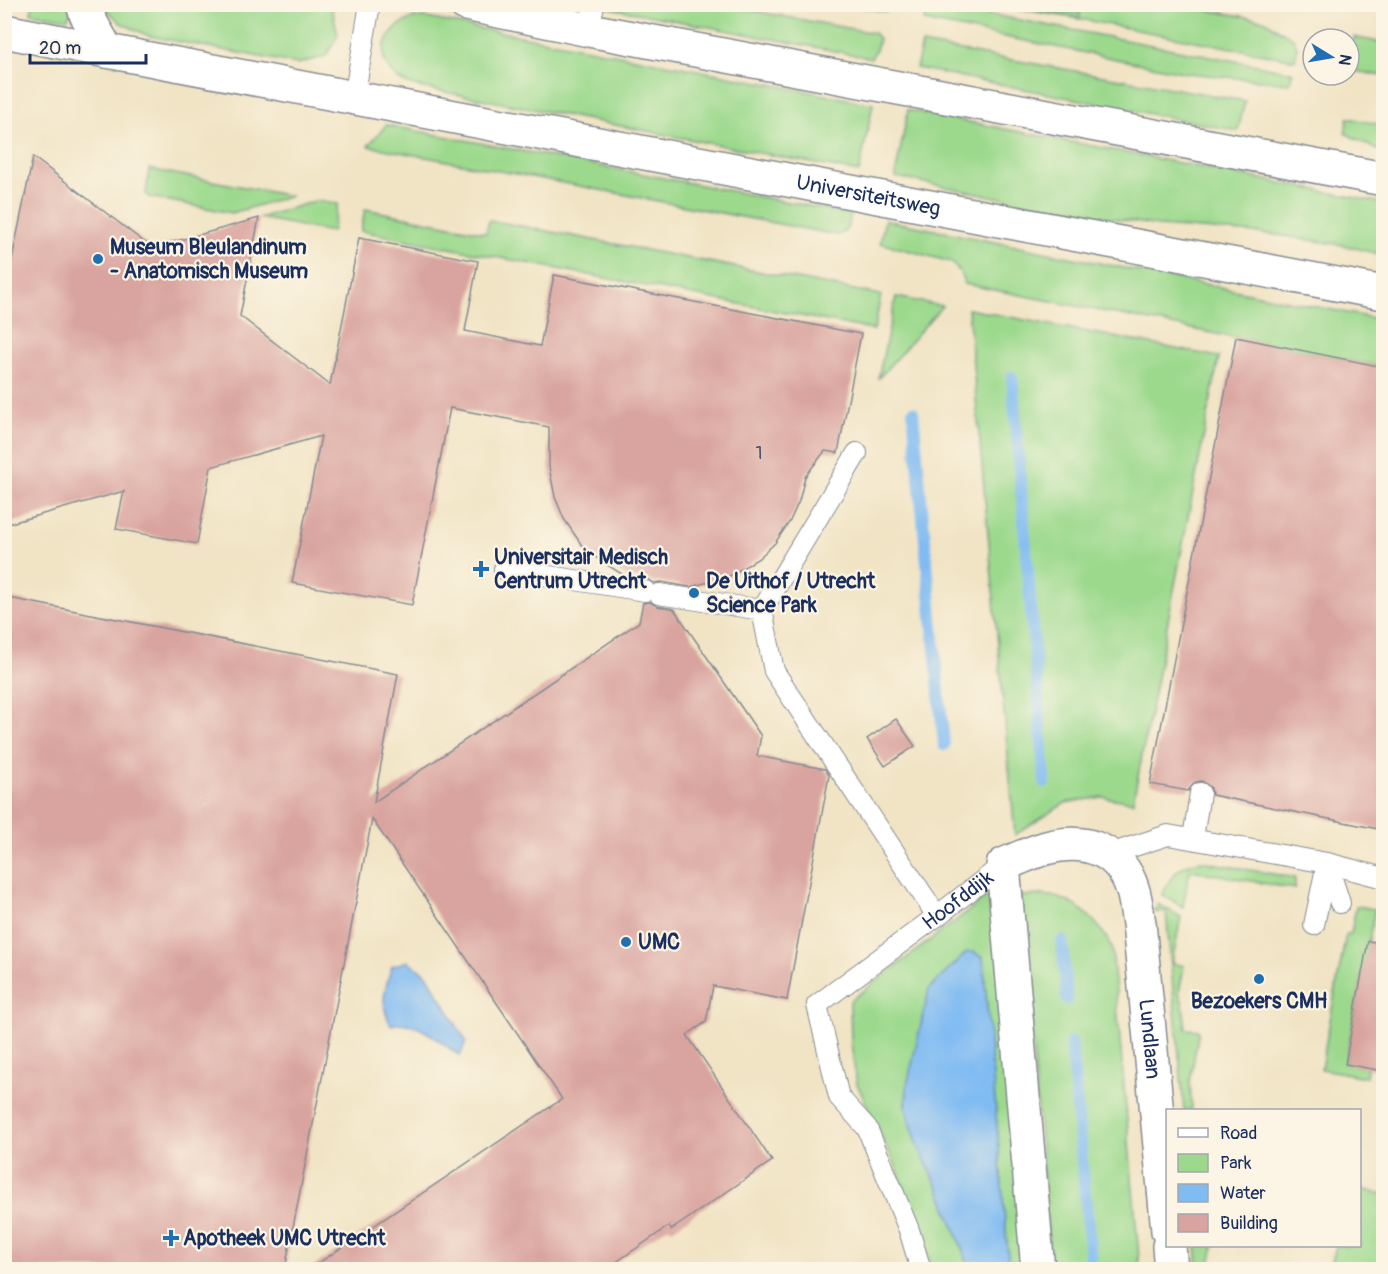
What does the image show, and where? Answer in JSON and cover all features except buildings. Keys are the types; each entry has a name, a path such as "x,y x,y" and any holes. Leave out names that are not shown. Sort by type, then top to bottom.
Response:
{"main road":[{"path":"83,4 86,14 107,51"},
{"path":"466,4 592,17 1383,179"},
{"name":"Universiteitsweg","path":"4,31 1383,293"},
{"path":"1003,865 1047,848 1069,845 1092,846 1110,854"},
{"name":"Lundlaan","path":"1110,854 1124,869 1132,889 1139,923 1166,1220"},
{"name":"Hoofddijk","path":"1003,865 1038,1269"},
{"path":"1169,1247 1171,1269"}],"lane":[{"path":"354,98 370,4"},
{"path":"856,453 762,610 774,671 937,916"},
{"path":"504,569 762,610"},
{"path":"1193,838 1200,793"},
{"path":"1110,854 1168,835 1327,863 1383,878"},
{"path":"1327,863 1340,903"},
{"path":"1314,925 1327,863"},
{"name":"Hoofddijk","path":"921,1269 909,1230 867,1128 839,1097 817,1005 1003,865"}],"green space":[{"path":"33,4 68,5 71,13 67,19 31,13"},
{"path":"889,4 887,12 848,5"},
{"path":"1082,4 1079,19 995,5"},
{"path":"101,5 326,5 332,9 338,35 326,56 298,64 149,36 121,23"},
{"path":"595,5 722,5 874,33 879,39 871,58"},
{"path":"928,5 941,5 1293,72 1290,83 1187,73 924,21"},
{"path":"1082,5 1179,5 1264,20 1294,39 1297,47 1295,60 1079,19"},
{"path":"414,18 427,18 873,104 859,172 414,86 403,82 389,69 384,52 389,35 396,28"},
{"path":"1361,38 1383,43 1383,76 1361,72"},
{"path":"922,44 1245,101 1238,131 916,68"},
{"path":"908,110 1383,203 1383,255 1343,245 1270,234 1159,226 1061,210 895,177"},
{"path":"1348,118 1383,125 1383,153 1345,133"},
{"path":"386,125 851,214 849,225 846,230 837,235 368,146"},
{"path":"149,169 291,196 232,213 149,197 146,194"},
{"path":"315,201 338,204 332,232 259,218"},
{"path":"365,209 486,233 489,220 881,295 874,330 361,231"},
{"path":"885,220 1383,320 1383,367 965,284 959,271 951,262 880,243"},
{"path":"896,297 942,306 878,379"},
{"path":"968,309 1219,357 1133,802 1102,797 1065,803 1015,835"},
{"path":"1201,861 1295,878 1295,889 1191,870 1183,907 1162,895 1181,868"},
{"path":"992,893 1026,1269 1009,1269 983,958 907,1085 906,1109 918,1146 940,1191 970,1269 933,1269 898,1171 857,1084 851,1044 850,1001"},
{"path":"1044,895 1066,901 1085,912 1107,938 1112,948 1140,1269 1051,1269 1020,896"},
{"path":"1158,904 1181,917 1172,963 1184,966 1179,992 1186,1029 1199,1030 1190,1082 1192,1109 1184,1109 1166,911 1155,912"},
{"path":"1356,906 1375,909 1345,1063 1367,1068 1366,1077 1321,1069 1346,934 1351,934"},
{"path":"1361,1189 1383,1194 1383,1269 1330,1269 1336,1247 1361,1247"},
{"path":"1196,1247 1214,1247 1210,1264 1207,1263 1208,1269 1198,1269"}],"water":[{"path":"967,952 974,952 983,958 1009,1269 970,1269 940,1191 918,1146 906,1109 907,1085 929,989"},
{"path":"408,961 427,975 466,1041 460,1056 419,1028 410,1025 391,1025 384,1003 387,982 392,966"}],"waterway":[{"path":"1012,377 1045,782"},
{"path":"913,412 944,745"},
{"path":"1062,941 1067,999"},
{"path":"1071,1042 1092,1270"}],"place":[{"name":"Museum Bleulandinum - Anatomisch Museum","path":"98,259"},
{"name":"Universitair Medisch Centrum Utrecht","path":"481,569"},
{"name":"De Uithof / Utrecht Science Park","path":"694,593"},
{"name":"UMC","path":"626,942"},
{"name":"Bezoekers CMH","path":"1259,979"},
{"name":"Apotheek UMC Utrecht","path":"171,1238"}]}
